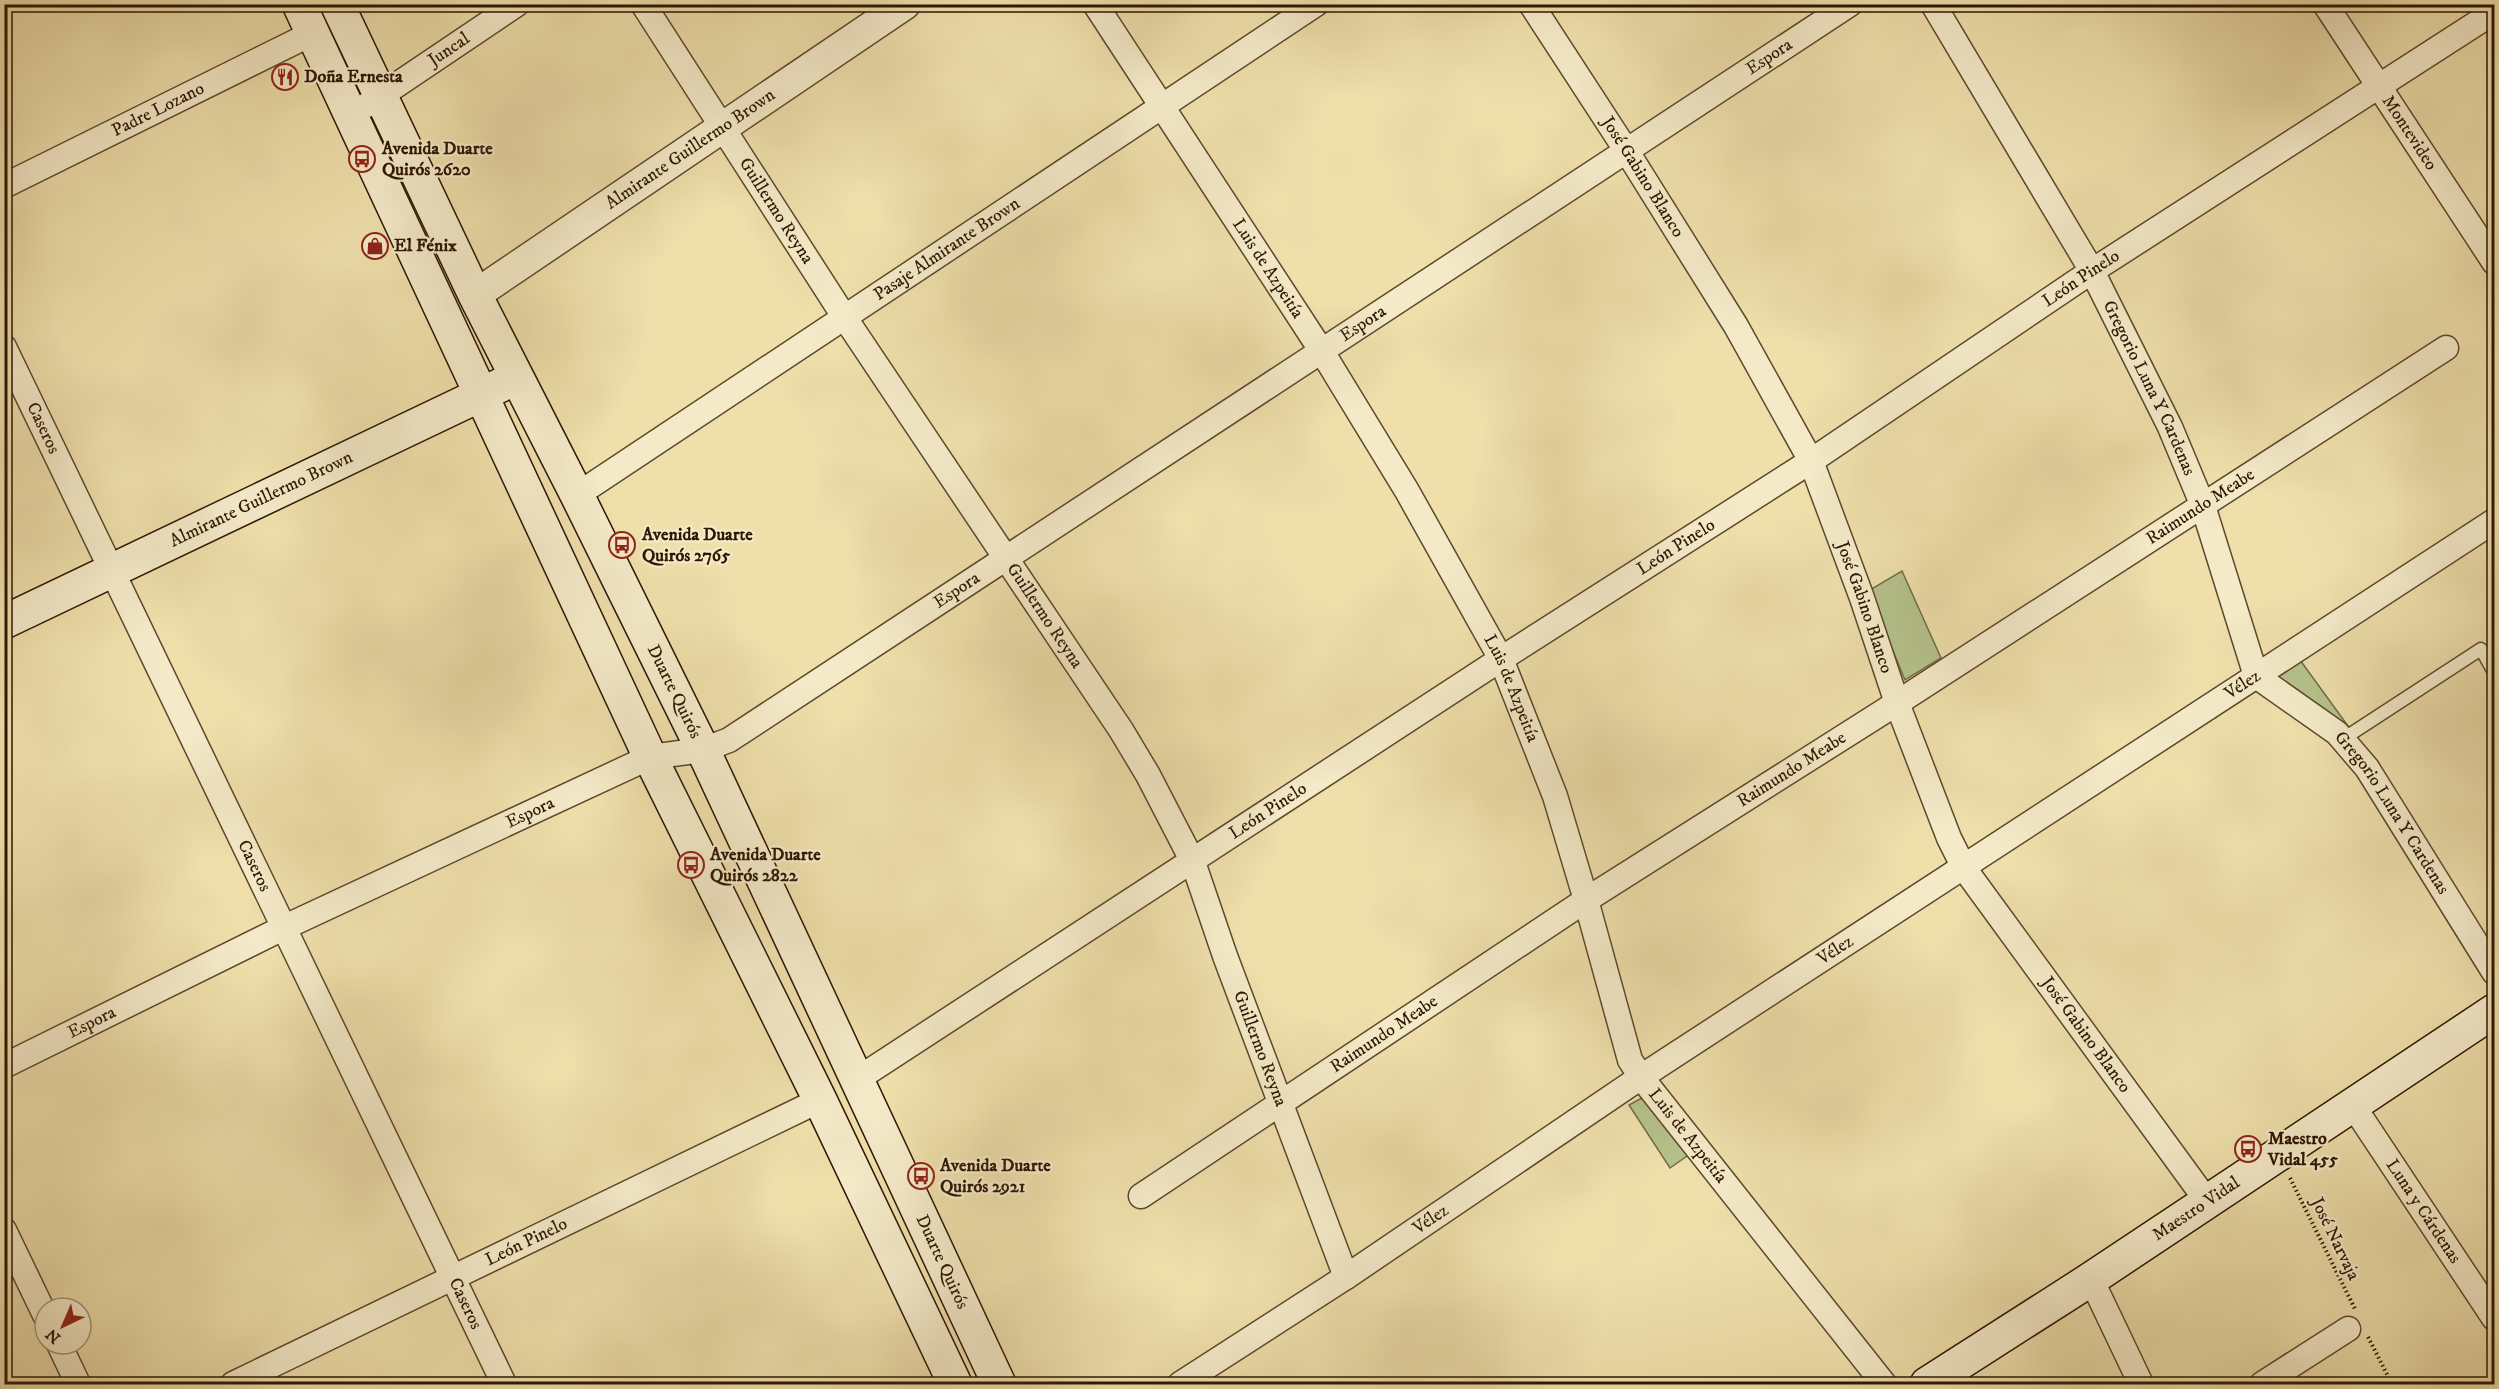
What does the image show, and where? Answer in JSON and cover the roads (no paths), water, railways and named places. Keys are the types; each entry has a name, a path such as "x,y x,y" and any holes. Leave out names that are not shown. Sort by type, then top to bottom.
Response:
{"main road":[{"name":"Duarte Quirós","path":"337,4 475,295 703,750 999,1384"},
{"path":"306,19 650,758 820,1100 955,1384"},
{"name":"Almirante Guillermo Brown","path":"4,622 518,378"},
{"name":"Maestro Vidal","path":"1927,1384 2091,1279 2494,1011"}],"street":[{"name":"Juncal","path":"352,114 382,97 517,4"},
{"name":"Guillermo Reyna","path":"643,4 845,318 1148,775 1193,862 1346,1277"},
{"name":"Almirante Guillermo Brown","path":"475,295 904,4"},
{"name":"Luis de Azpeitía","path":"1095,4 1321,350 1407,491 1501,659 1555,796 1586,900 1626,1050 1641,1077 1884,1384"},
{"name":"Pasaje Almirante Brown","path":"577,495 1316,4"},
{"name":"José Gabino Blanco","path":"1531,4 1736,326 1811,461 1862,598 1897,703 1949,838 1964,868 2207,1201"},
{"name":"Espora","path":"4,1066 285,927 650,758 703,750 729,740 1850,4"},
{"name":"Gregorio Luna Y Cardenas","path":"1933,4 2092,271 2170,427 2203,506 2256,676 2343,739 2367,768 2494,972"},
{"name":"Montevideo","path":"2325,4 2494,262"},
{"name":"León Pinelo","path":"856,1080 1501,659 1811,461 2092,271 2494,12"},
{"name":"Padre Lozano","path":"4,186 306,19"},
{"name":"Caseros","path":"4,347 504,1384"},
{"name":"Raimundo Meabe","path":"1141,1196 1586,900 1897,703 2446,348"},
{"name":"Vélez","path":"1180,1384 1346,1277 1641,1077 2494,521"},
{"name":"León Pinelo","path":"233,1384 820,1100"},
{"name":"Luna y Cárdenas","path":"2352,1104 2494,1318"},
{"path":"4,1230 36,1296"},
{"path":"2091,1279 2141,1384"},
{"path":"2262,1384 2359,1333"},
{"path":"65,1356 78,1384"}],"lane":[{"path":"2343,739 2481,649 2494,672"}],"place":[{"name":"Doña Ernesta","path":"285,77"},
{"name":"Avenida Duarte Quirós 2620","path":"362,159"},
{"name":"El Fénix","path":"375,246"},
{"name":"Avenida Duarte Quirós 2765","path":"622,545"},
{"name":"Avenida Duarte Quirós 2822","path":"691,865"},
{"name":"Maestro Vidal 455","path":"2248,1149"},
{"name":"Avenida Duarte Quirós 2921","path":"921,1176"}]}
